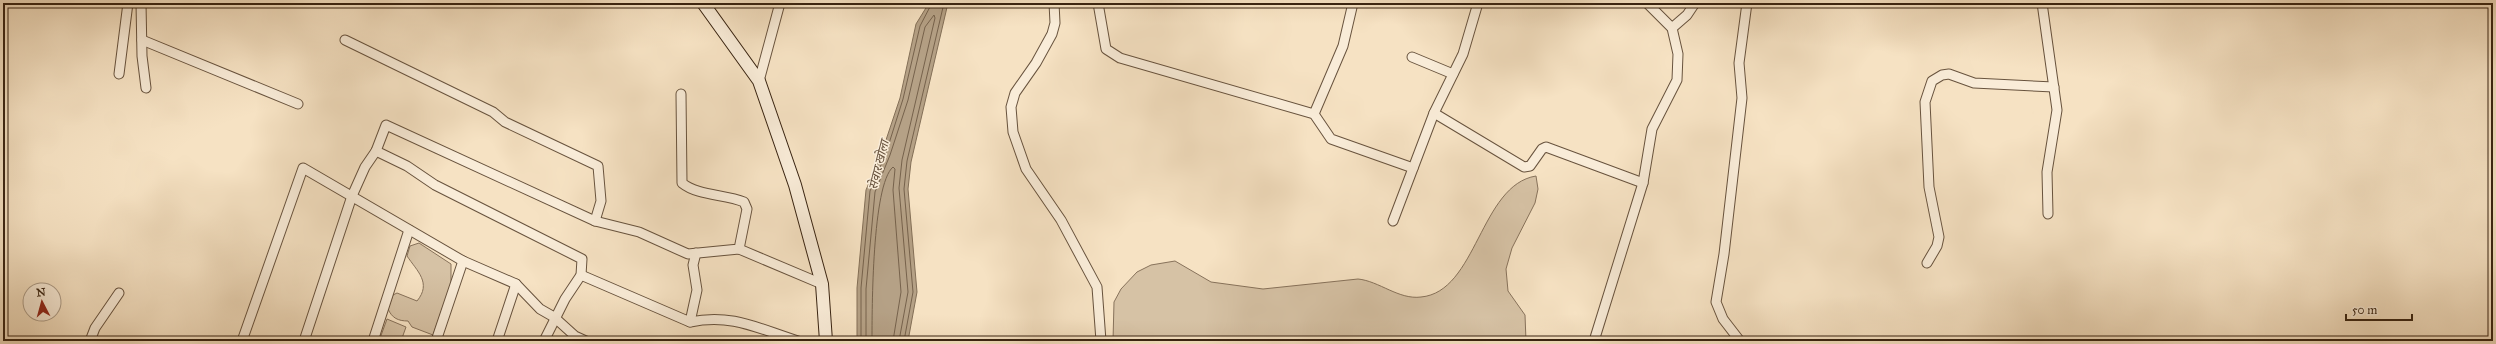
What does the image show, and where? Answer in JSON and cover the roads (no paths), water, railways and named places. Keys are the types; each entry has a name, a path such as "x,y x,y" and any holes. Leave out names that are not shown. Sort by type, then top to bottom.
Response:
{"street":[{"path":"119,74 128,3"},
{"path":"141,3 146,88"},
{"path":"703,3 759,81 795,185 822,284 826,341"},
{"path":"759,81 780,3"},
{"path":"1054,3 1055,23 1052,34 1036,64 1015,93 1011,107 1013,132 1026,168 1061,220 1097,287 1101,341"},
{"path":"1098,3 1106,49 1120,58 1314,114 1331,139 1413,168"},
{"path":"1314,114 1343,46 1353,3"},
{"path":"1393,221 1434,112 1463,54 1478,3"},
{"path":"1594,341 1643,183 1652,129 1677,80 1678,54 1672,28 1647,3"},
{"path":"1672,28 1686,15 1695,3"},
{"path":"1740,341 1723,319 1716,302 1724,254 1742,98 1739,63 1747,3"},
{"path":"2042,3 2057,110 2047,172 2048,214"},
{"path":"142,40 298,104"},
{"path":"345,40 493,112 509,124 598,166 601,201 595,221"},
{"path":"1412,57 1453,74"},
{"path":"1927,263 1937,246 1939,237 1930,187 1925,102 1932,81 1942,75 1949,74 1974,83 2054,87"},
{"path":"681,94 682,183 689,188 730,196 744,202 747,209 739,249"},
{"path":"1434,112 1524,167 1530,166 1542,149 1546,147 1643,183"},
{"path":"304,341 352,196 365,167 376,151 386,125 595,221 640,232 688,254 739,249 822,284"},
{"path":"376,151 407,166 435,185 582,259 581,275 554,318 544,341"},
{"path":"242,341 303,168 463,261 516,284 540,309 554,318 574,336 586,341"},
{"path":"373,341 410,230"},
{"path":"690,322 697,290 693,265 696,253"},
{"path":"436,341 463,261"},
{"path":"581,275 690,322 710,318 730,319 798,341"},
{"path":"497,341 516,284"},
{"path":"90,341 95,328 119,292"}],"water":[{"name":"सेवार खोला","path":"929,3 948,3 911,162 908,189 917,292 908,341 857,341 857,288 866,190 882,152 900,98 916,24"}]}
